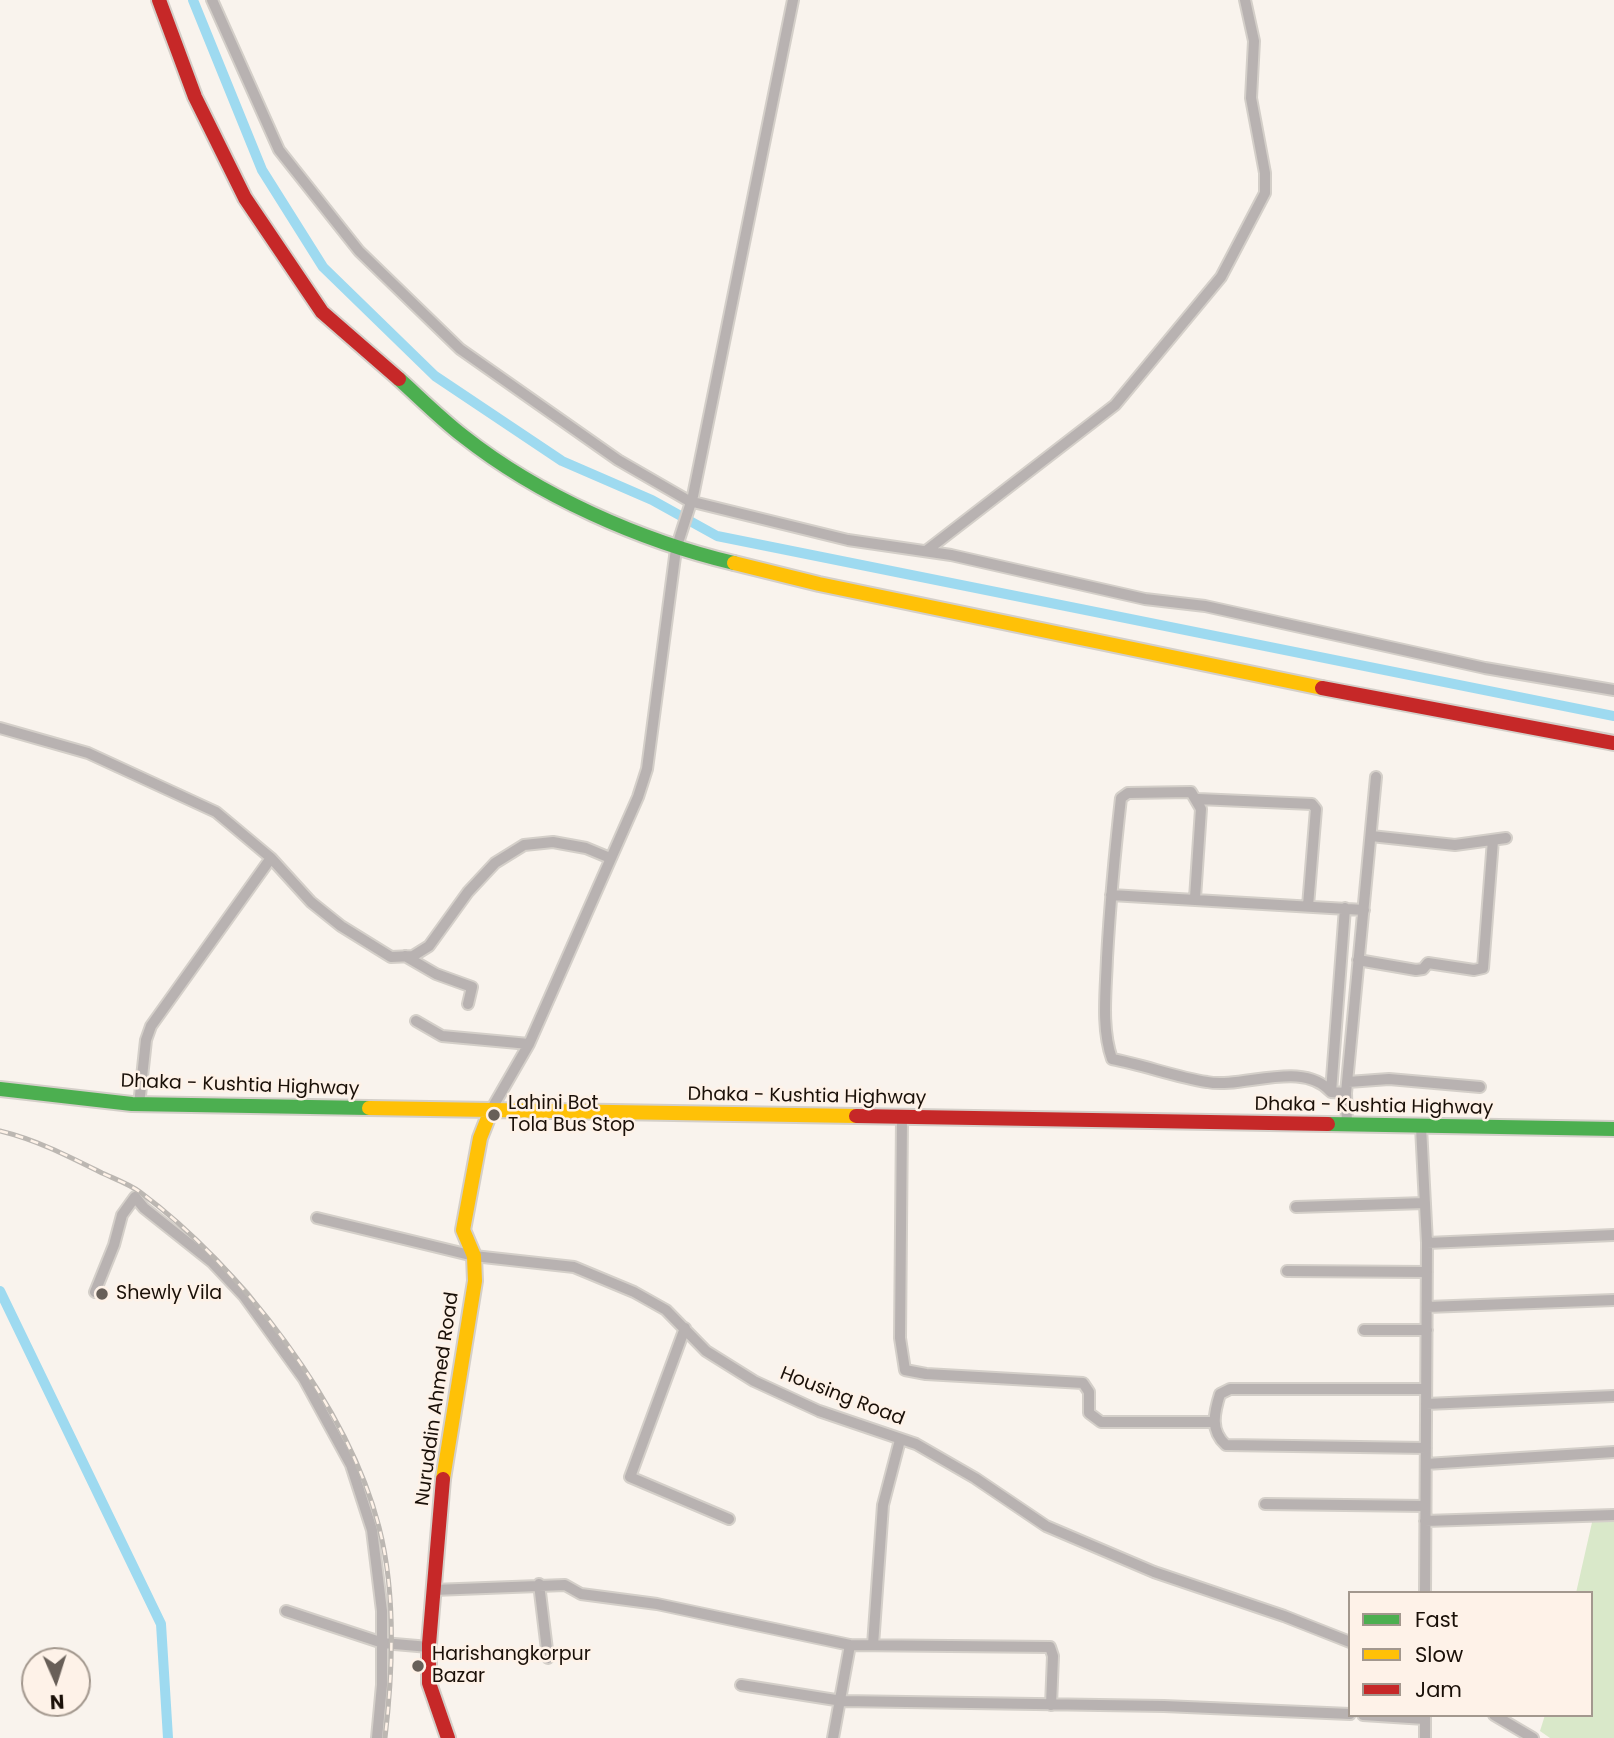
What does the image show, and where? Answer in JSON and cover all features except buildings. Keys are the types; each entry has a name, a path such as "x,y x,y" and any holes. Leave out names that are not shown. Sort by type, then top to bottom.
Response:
{"main road":[{"path":"159,0 180,62 245,198 322,312 464,437 539,487 676,549 819,584 1150,655 1614,743"},
{"name":"Dhaka - Kushtia Highway","path":"0,1089 139,1104 1614,1129"},
{"name":"Nuruddin Ahmed Road","path":"448,1738 429,1683 429,1647 446,1450 475,1281 474,1256 463,1230 480,1138 491,1110"}],"street":[{"path":"212,0 279,150 359,251 460,349 618,460 689,501 798,529 926,551 1145,599 1205,606 1485,668 1614,690"},
{"path":"491,1110 529,1044 647,769 676,549 696,483 793,0"},
{"path":"926,551 1115,405 1221,277 1265,193 1265,173 1251,98 1254,41 1245,0"},
{"path":"0,728 88,753 216,812 271,858 311,902 341,926 391,957 405,957 429,946 486,873 524,845 553,842 586,848 610,858"},
{"path":"1346,1126 1358,960 1376,777"},
{"path":"1195,898 1201,808 1198,799 1191,792 1128,793 1121,797 1111,895 1106,987 1107,1045 1112,1059 1207,1083 1233,1084 1248,1078 1312,1078 1323,1082 1331,1092"},
{"path":"1198,799 1312,804 1316,809 1308,906"},
{"path":"1371,836 1455,845 1506,838"},
{"path":"1358,960 1416,970 1423,969 1428,962 1474,970 1483,968 1493,840"},
{"path":"139,1104 146,1040 151,1026 271,858"},
{"path":"1111,895 1364,909"},
{"path":"1331,1092 1345,908"},
{"path":"405,957 436,974 472,987 468,1004"},
{"path":"416,1021 442,1036 529,1044"},
{"path":"1331,1092 1389,1079 1480,1087"},
{"path":"902,1118 900,1338 905,1370 926,1374 1083,1382 1089,1392 1089,1413 1101,1422 1214,1422"},
{"path":"1420,1127 1427,1243 1425,1591"},
{"path":"95,1292 114,1245 122,1215 135,1197 144,1208 212,1262 244,1296 304,1378 351,1465 372,1530 383,1643 377,1738"},
{"path":"1296,1207 1425,1203"},
{"name":"Housing Road","path":"317,1218 474,1256 574,1267 634,1292 666,1310 706,1351 754,1381 818,1411 916,1444 975,1478 1046,1526 1154,1572 1284,1616 1348,1641"},
{"path":"1427,1243 1614,1235"},
{"path":"1287,1271 1427,1272"},
{"path":"1427,1307 1614,1300"},
{"path":"685,1328 630,1478 729,1519"},
{"path":"1364,1330 1427,1330"},
{"path":"1426,1389 1230,1389 1220,1394 1214,1422 1217,1437 1226,1445 1426,1448"},
{"path":"1426,1404 1614,1396"},
{"path":"873,1645 883,1505 900,1440"},
{"path":"1426,1464 1614,1452"},
{"path":"1265,1504 1426,1506"},
{"path":"1426,1521 1614,1515"},
{"path":"539,1584 548,1658"},
{"path":"433,1590 565,1585 581,1594 657,1604 850,1645 1050,1647 1053,1656 1051,1705"},
{"path":"286,1611 383,1643 429,1647"},
{"path":"834,1738 850,1645"},
{"path":"741,1685 842,1701 1348,1714"},
{"path":"1424,1717 1425,1738"},
{"path":"1497,1717 1533,1738"}],"green space":[{"path":"1593,1518 1614,1522 1614,1738 1550,1738 1540,1731 1544,1717 1593,1717 1593,1591 1576,1591"}],"waterway":[{"path":"193,0 262,170 323,267 435,376 562,461 652,500 717,536 1614,716"},
{"path":"0,1291 161,1624 168,1738"}],"railway":[{"path":"0,1131 52,1149 140,1192 178,1223 215,1259 285,1342 316,1387 343,1434 364,1481 384,1552 391,1632 385,1738"}],"traffic: fast":[{"path":"399,379 463,436 524,478 558,497 627,529 734,563"},
{"path":"0,1089 132,1104 369,1108"},
{"path":"1328,1124 1614,1129"}],"traffic: slow":[{"path":"734,563 819,584 1322,688"},
{"path":"369,1108 856,1116"},
{"path":"443,1479 475,1281 474,1256 463,1230 480,1138 491,1110"}],"traffic: jam":[{"path":"159,0 195,97 245,198 322,312 399,379"},
{"path":"1322,688 1614,743"},
{"path":"856,1116 1328,1124"},
{"path":"443,1479 429,1644 429,1683 448,1738"}],"place":[{"name":"Lahini Bot Tola Bus Stop","path":"494,1115"},
{"name":"Shewly Vila","path":"102,1294"},
{"name":"Harishangkorpur Bazar","path":"418,1666"}]}
